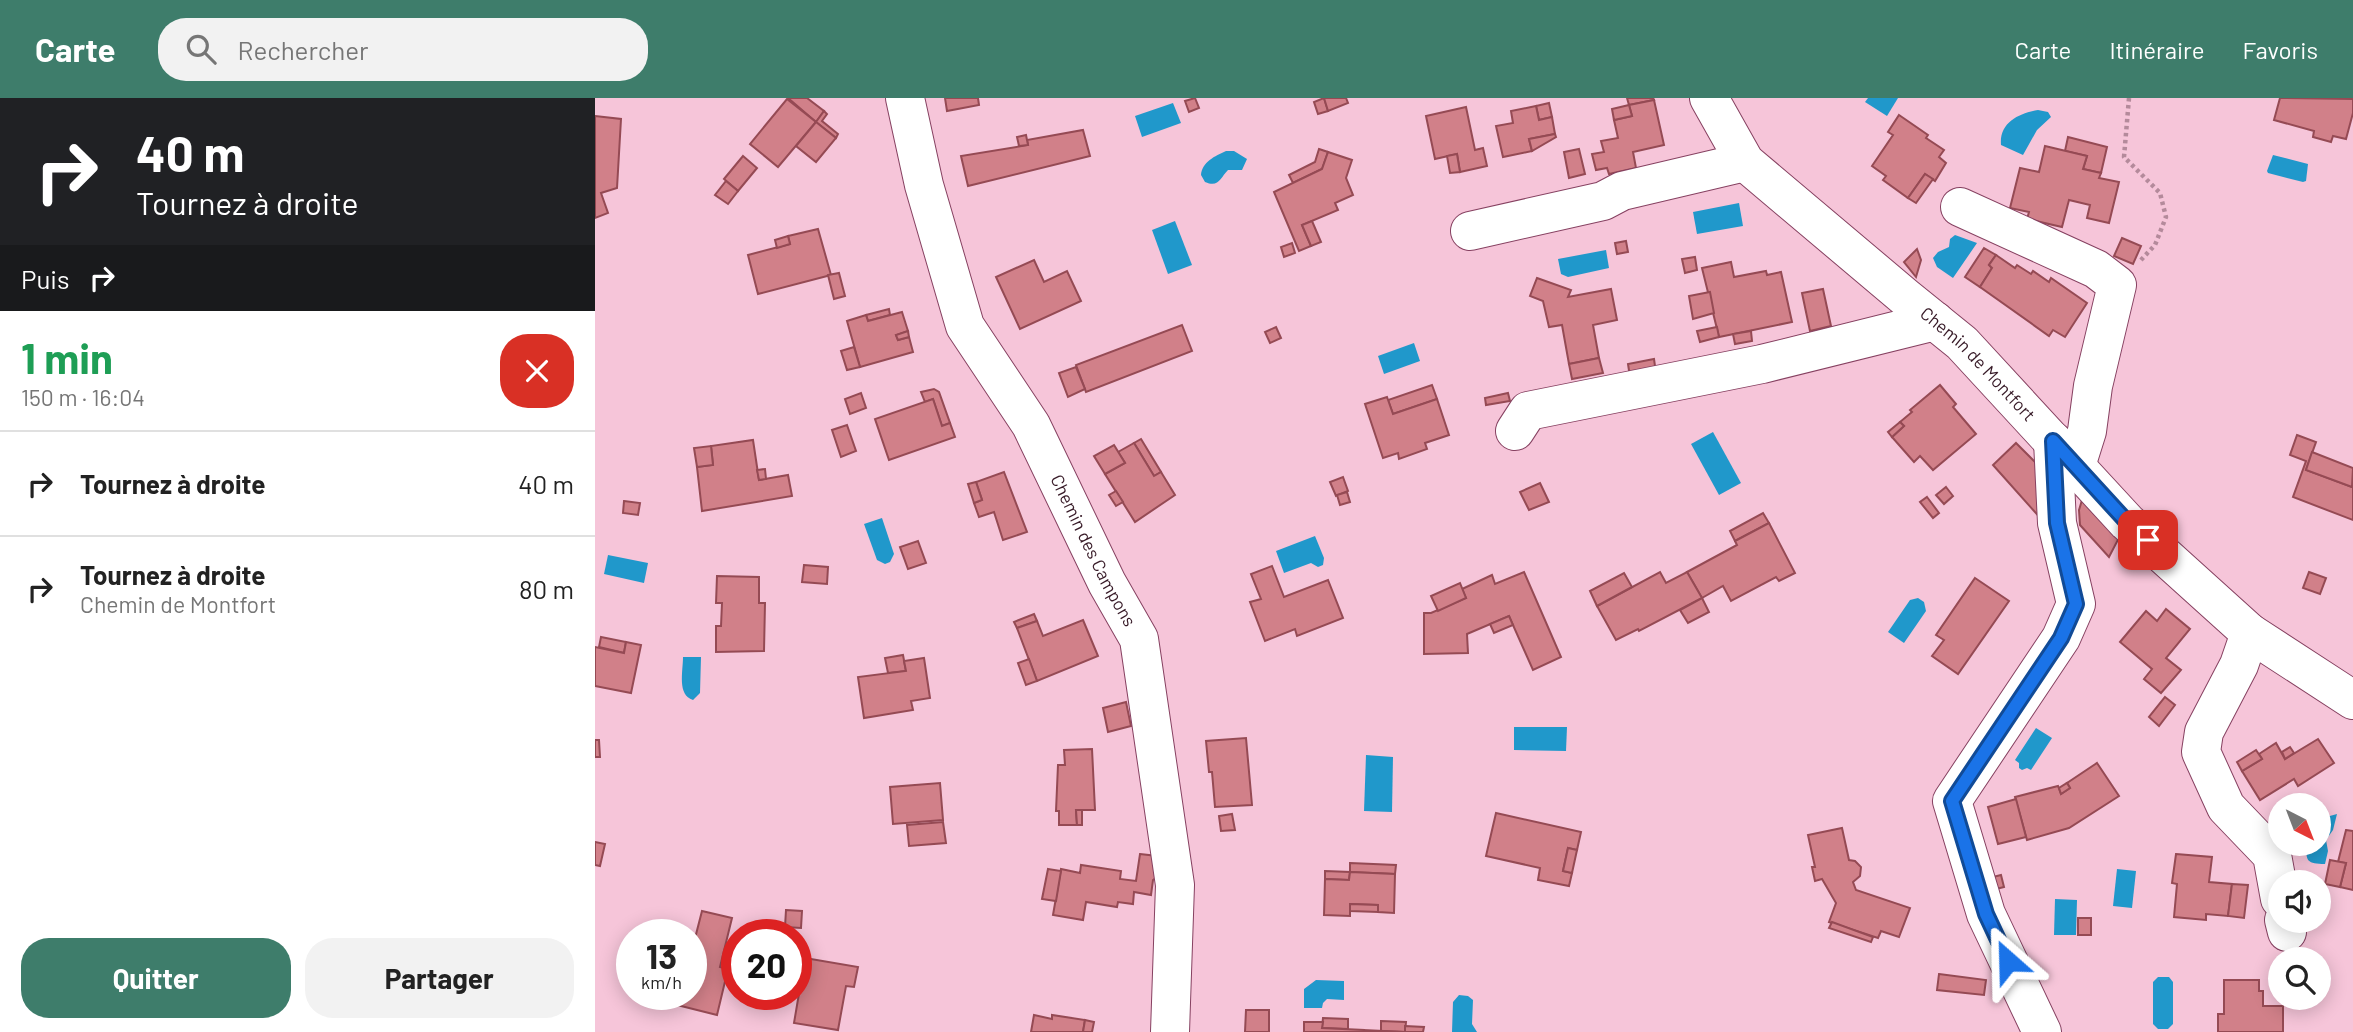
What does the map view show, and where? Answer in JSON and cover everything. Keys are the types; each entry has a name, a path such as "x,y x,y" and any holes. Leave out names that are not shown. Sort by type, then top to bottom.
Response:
{"street":[{"name":"Chemin des Campons","path":"905,98 924,186 965,326 1031,425 1107,583 1139,639 1175,885 1170,1032"},
{"name":"Chemin de Montfort","path":"1709,98 1745,162 1962,342 2127,522 2250,633 2353,700"},
{"path":"1470,231 1603,201 1622,191 1745,162"},
{"path":"1960,207 2096,269 2117,285 2093,386 2087,430 2065,454 2057,523 2076,604 2061,638 1952,801 1986,914 2042,1032"},
{"path":"1515,431 1528,411 1762,364 1935,321"},
{"path":"2250,633 2239,666 2204,732 2201,752 2227,807 2271,855 2274,870"}],"path":[{"path":"2117,285 2155,245 2166,217 2160,193 2125,157 2129,98"}],"water":[{"path":"1868,98 1898,98 1887,116 1865,102"},
{"path":"1173,103 1181,123 1142,137 1135,116"},
{"path":"2038,110 2048,112 2051,117 2037,130 2023,155 2001,145 2003,130 2012,120 2024,113"},
{"path":"1226,151 1234,151 1247,159 1242,170 1228,170 1213,184 1205,182 1201,175 1206,163"},
{"path":"2273,155 2308,164 2306,181 2268,173"},
{"path":"1739,203 1743,226 1697,234 1693,212"},
{"path":"1175,221 1192,265 1168,274 1152,230"},
{"path":"1955,235 1977,243 1953,278 1937,267 1933,258 1938,252 1949,247 1950,239"},
{"path":"1606,250 1609,268 1568,277 1561,274 1558,259"},
{"path":"1414,343 1420,361 1384,374 1378,356"},
{"path":"1713,432 1741,483 1719,495 1691,444"},
{"path":"882,518 894,554 890,562 885,564 877,560 864,524"},
{"path":"1315,536 1324,558 1323,565 1318,567 1311,563 1284,573 1276,551"},
{"path":"608,555 648,563 644,583 604,574"},
{"path":"1918,598 1924,602 1926,611 1904,643 1888,632 1910,600"},
{"path":"683,657 701,657 700,693 693,700 683,688"},
{"path":"1514,727 1567,727 1566,751 1514,750"},
{"path":"2036,728 2052,738 2031,770 2022,770 2015,760"},
{"path":"1366,755 1393,757 1392,812 1364,811"},
{"path":"2337,814 2331,833 2331,816"},
{"path":"2327,856 2325,864 2311,862 2307,858"},
{"path":"2117,869 2136,871 2132,908 2113,906"},
{"path":"2055,899 2077,900 2076,935 2054,935"},
{"path":"2158,977 2169,977 2173,982 2173,1024 2168,1029 2158,1029 2153,1024 2153,982"},
{"path":"1316,980 1344,981 1344,1000 1327,999 1322,1008 1304,1008 1304,989"},
{"path":"1459,995 1473,1000 1472,1024 1477,1032 1452,1032 1453,1002"}],"building":[{"path":"788,98 807,98 824,111 816,122"},
{"path":"945,98 978,98 979,105 947,111"},
{"path":"1195,98 1199,108 1189,112 1185,101"},
{"path":"1324,98 1328,111 1318,114 1314,102"},
{"path":"1324,98 1346,98 1348,103 1328,111"},
{"path":"1627,98 1653,98 1654,100 1629,105"},
{"path":"2280,98 2353,99 2353,113 2346,139 2333,136 2331,142 2313,137 2314,131 2274,120"},
{"path":"787,99 816,122 778,167 750,144"},
{"path":"1654,100 1664,145 1633,152 1636,168 1609,174 1607,168 1596,170 1592,154 1604,152 1601,141 1618,138 1614,120 1632,116 1629,105"},
{"path":"1549,103 1552,117 1539,120 1536,106"},
{"path":"1629,105 1632,116 1614,120 1612,109"},
{"path":"1536,106 1539,120 1552,117 1555,134 1529,139 1532,151 1503,157 1496,126 1513,123 1511,111"},
{"path":"1466,107 1475,150 1483,148 1487,166 1460,172 1457,154 1435,159 1426,116"},
{"path":"824,111 827,114 822,121 838,134 836,138 816,122"},
{"path":"1899,115 1944,150 1939,157 1946,163 1935,181 1925,174 1908,198 1883,180 1886,176 1872,166 1893,135 1888,132"},
{"path":"595,116 621,119 617,188 601,193 608,213 595,218"},
{"path":"816,122 836,138 816,162 796,146"},
{"path":"1083,130 1090,156 968,186 961,156 1028,145 1027,140"},
{"path":"1555,134 1556,137 1532,151 1529,139"},
{"path":"1026,135 1028,145 1019,146 1017,137"},
{"path":"2068,137 2107,147 2101,173 2083,169 2087,156 2065,151"},
{"path":"2045,146 2087,156 2083,169 2101,173 2099,178 2119,182 2109,223 2087,218 2090,205 2069,200 2062,227 2027,219 2029,212 2010,208 2020,168 2039,172"},
{"path":"1319,149 1328,152 1322,169 1293,183 1289,175 1315,162"},
{"path":"1579,149 1585,174 1569,178 1564,152"},
{"path":"1328,152 1352,160 1346,178 1353,195 1335,203 1338,210 1302,225 1311,246 1299,251 1274,192 1322,169"},
{"path":"1457,154 1460,172 1450,173 1447,156"},
{"path":"743,156 757,168 738,191 724,179"},
{"path":"1925,174 1933,179 1916,203 1908,198"},
{"path":"726,181 738,191 728,204 715,195"},
{"path":"1312,221 1321,242 1311,246 1302,225"},
{"path":"818,229 831,275 758,294 748,255 790,244 788,236"},
{"path":"788,236 790,244 777,248 775,240"},
{"path":"2122,238 2141,246 2133,264 2114,256"},
{"path":"1626,241 1628,252 1617,254 1615,243"},
{"path":"1292,243 1295,253 1284,257 1281,247"},
{"path":"1984,248 1996,255 1989,265 1992,268 1980,287 1965,277"},
{"path":"1917,249 1921,260 1916,277 1904,262"},
{"path":"1996,255 2015,268 2017,265 2031,274 2033,271 2049,282 2051,278 2087,303 2065,337 2053,330 2049,336 1980,287 1992,268 1989,265"},
{"path":"1695,257 1697,270 1685,273 1682,259"},
{"path":"1034,260 1044,282 1067,271 1081,301 1020,329 996,277"},
{"path":"1731,262 1734,277 1766,271 1767,275 1781,272 1792,322 1719,337 1702,268"},
{"path":"839,273 845,296 834,299 828,275"},
{"path":"1537,278 1571,290 1568,297 1611,289 1617,320 1593,325 1599,358 1569,364 1562,325 1549,327 1543,301 1530,296"},
{"path":"1823,289 1831,326 1810,331 1802,293"},
{"path":"1710,292 1714,313 1693,319 1689,296"},
{"path":"889,309 890,315 868,321 866,315"},
{"path":"902,312 908,331 896,335 898,340 909,337 913,352 860,367 847,321 866,315 868,321"},
{"path":"1182,325 1192,351 1086,392 1076,365"},
{"path":"1276,327 1281,338 1270,343 1265,332"},
{"path":"1717,327 1719,337 1700,342 1697,331"},
{"path":"908,331 909,337 898,340 896,335"},
{"path":"1751,331 1752,341 1735,344 1733,334"},
{"path":"854,347 860,367 847,370 841,351"},
{"path":"1599,358 1603,373 1572,379 1569,364"},
{"path":"1654,359 1656,373 1630,377 1628,364"},
{"path":"1076,367 1085,389 1068,397 1059,373"},
{"path":"1432,385 1437,399 1393,414 1388,400"},
{"path":"1940,385 1956,404 1953,407 1976,434 1933,470 1920,456 1914,462 1892,437 1904,426 1900,422 1912,412 1910,410"},
{"path":"934,389 939,392 950,423 942,426 933,399 925,402 921,392"},
{"path":"861,393 866,408 850,414 845,399"},
{"path":"1508,393 1510,401 1486,405 1485,398"},
{"path":"1387,397 1393,414 1437,399 1449,435 1425,443 1427,449 1399,459 1398,453 1383,458 1365,404"},
{"path":"933,399 942,426 950,423 955,437 889,460 875,419"},
{"path":"1900,422 1904,426 1892,437 1888,432"},
{"path":"847,425 856,451 841,457 832,430"},
{"path":"2297,435 2316,442 2306,470 2352,487 2353,484 2353,520 2293,497 2306,461 2290,455"},
{"path":"1141,439 1161,472 1154,476 1134,443"},
{"path":"753,440 759,480 788,475 792,496 702,511 697,467 713,465 711,446"},
{"path":"1134,443 1154,476 1161,472 1175,495 1135,522 1105,474 1125,463 1118,452"},
{"path":"2016,443 2040,467 2043,521 1993,465"},
{"path":"1114,445 1125,463 1105,474 1094,456"},
{"path":"711,446 713,465 697,467 694,448"},
{"path":"2312,452 2353,468 2352,487 2306,470"},
{"path":"765,469 766,479 759,480 757,470"},
{"path":"1004,472 1027,532 1003,540 994,512 979,517 974,503 982,500 976,482"},
{"path":"1343,477 1348,491 1336,496 1330,482"},
{"path":"976,482 982,500 974,503 968,484"},
{"path":"1540,483 1549,502 1529,510 1520,492"},
{"path":"1946,487 1953,496 1944,504 1936,495"},
{"path":"2085,490 2123,530 2109,557 2080,525 2079,510"},
{"path":"1116,491 1123,502 1116,506 1109,495"},
{"path":"1347,492 1350,502 1340,505 1337,495"},
{"path":"1927,497 1939,513 1933,518 1920,502"},
{"path":"624,501 640,503 638,515 623,513"},
{"path":"1763,513 1769,523 1735,541 1730,531"},
{"path":"1769,523 1795,573 1779,581 1776,577 1731,601 1723,586 1702,598 1687,572 1737,545 1735,541"},
{"path":"918,541 926,563 908,569 900,547"},
{"path":"804,565 828,567 827,584 802,582"},
{"path":"1272,566 1284,597 1328,580 1343,618 1297,636 1295,629 1265,641 1250,602 1261,599 1251,574"},
{"path":"1524,572 1561,657 1533,670 1509,616 1467,634 1468,653 1424,654 1424,613 1431,613 1466,598 1462,589 1492,575 1495,584"},
{"path":"1660,572 1666,583 1687,572 1702,598 1616,640 1597,606"},
{"path":"2309,572 2326,578 2320,594 2303,588"},
{"path":"1624,573 1632,587 1597,606 1590,591"},
{"path":"717,576 759,577 759,603 765,603 764,651 716,652 716,626 721,626 722,603 716,603"},
{"path":"1975,578 2009,601 1958,674 1932,656 1944,640 1936,635"},
{"path":"1460,583 1466,598 1438,611 1431,596"},
{"path":"1702,598 1709,612 1688,623 1680,610"},
{"path":"2166,609 2190,629 2166,658 2181,670 2161,693 2144,679 2152,669 2120,642 2146,611 2157,621"},
{"path":"1034,614 1037,621 1017,628 1014,622"},
{"path":"1509,616 1513,625 1494,633 1490,624"},
{"path":"1083,620 1098,656 1037,681 1017,628 1037,621 1043,636"},
{"path":"601,637 626,642 624,653 599,647"},
{"path":"626,642 641,645 631,693 595,686 595,647 624,653"},
{"path":"903,655 906,671 888,673 885,658"},
{"path":"924,658 930,698 911,701 913,710 864,718 858,677 906,671 904,661"},
{"path":"1029,659 1037,681 1026,685 1018,663"},
{"path":"2165,697 2175,705 2159,726 2149,717"},
{"path":"1126,702 1131,726 1108,732 1103,708"},
{"path":"1246,738 1252,805 1215,807 1206,741"},
{"path":"2318,739 2334,763 2298,786 2294,779 2260,800 2242,771 2262,759 2259,754 2276,743 2285,759"},
{"path":"595,740 599,740 600,757 595,757"},
{"path":"2290,747 2294,753 2285,759 2282,752"},
{"path":"1092,749 1095,810 1076,810 1077,825 1059,825 1059,811 1056,811 1058,765 1065,765 1064,750"},
{"path":"2256,750 2262,759 2242,771 2237,762"},
{"path":"2097,763 2119,796 2069,828 2027,840 2015,797 2058,786 2061,794 2070,788 2067,783"},
{"path":"940,783 943,820 893,824 890,787"},
{"path":"2067,783 2070,788 2061,794 2059,788"},
{"path":"2016,799 2026,837 1998,844 1988,807"},
{"path":"1076,810 1082,810 1082,825 1077,825"},
{"path":"1496,813 1581,832 1577,850 1568,848 1563,871 1572,873 1569,886 1538,880 1540,868 1486,856"},
{"path":"1232,814 1235,830 1221,831 1219,816"},
{"path":"943,822 946,843 909,846 907,825"},
{"path":"1842,828 1849,860 1855,861 1861,867 1860,876 1853,882 1856,890 1910,908 1899,937 1881,931 1878,938 1829,922 1836,903 1822,879 1815,881 1812,867 1815,867 1808,835"},
{"path":"2346,830 2353,831 2353,890 2340,887 2346,863 2338,862"},
{"path":"595,842 605,844 600,866 595,865"},
{"path":"1568,848 1577,850 1572,873 1563,871"},
{"path":"1140,854 1157,856 1157,877 1153,880 1151,895 1134,892 1133,904 1118,902 1117,907 1086,902 1083,920 1053,915 1061,869 1080,873 1081,865 1121,871 1120,879 1136,881"},
{"path":"2176,854 2212,857 2209,882 2232,884 2228,916 2206,914 2206,920 2174,917 2177,884 2172,883"},
{"path":"2330,860 2346,863 2340,887 2331,885 2331,870 2328,870"},
{"path":"1350,863 1396,865 1395,874 1350,872"},
{"path":"1048,869 1061,871 1056,901 1042,899"},
{"path":"1325,871 1350,872 1349,880 1325,879"},
{"path":"1350,872 1395,874 1394,913 1378,912 1378,905 1350,904 1350,916 1324,915 1325,879 1349,880"},
{"path":"2001,875 2004,887 1996,889 1993,877"},
{"path":"2232,884 2248,885 2244,918 2228,916"},
{"path":"1350,904 1378,905 1378,912 1350,911"},
{"path":"786,910 802,911 802,919 785,919"},
{"path":"702,911 732,918 721,919 721,998 717,1015 697,1010 707,1010 707,919 700,919"},
{"path":"2078,918 2091,918 2091,935 2078,935"},
{"path":"1832,922 1873,937 1871,942 1829,928"},
{"path":"812,959 858,967 854,987 846,986 838,1030 794,1023 796,1010 812,1010"},
{"path":"1939,974 1986,980 1984,995 1937,990"},
{"path":"2224,980 2259,980 2259,991 2263,991 2263,1006 2268,1006 2268,1010 2283,1010 2283,1032 2218,1032 2218,1014 2224,1014"},
{"path":"1246,1010 1269,1010 1269,1032 1245,1032"},
{"path":"1034,1015 1052,1019 1052,1015 1085,1020 1083,1032 1031,1032"},
{"path":"1323,1018 1348,1019 1348,1029 1322,1028"},
{"path":"1085,1020 1094,1022 1092,1032 1083,1032"},
{"path":"1381,1021 1406,1022 1405,1032 1381,1031"},
{"path":"1304,1022 1323,1022 1322,1028 1364,1032 1304,1032"},
{"path":"1405,1026 1424,1027 1423,1032 1405,1032"},
{"path":"1364,1030 1405,1032 1364,1032"}],"route":[{"path":"2008,961 1986,914 1952,801 2061,638 2076,604 2057,523 2053,441 2127,522 2148,540"}]}
